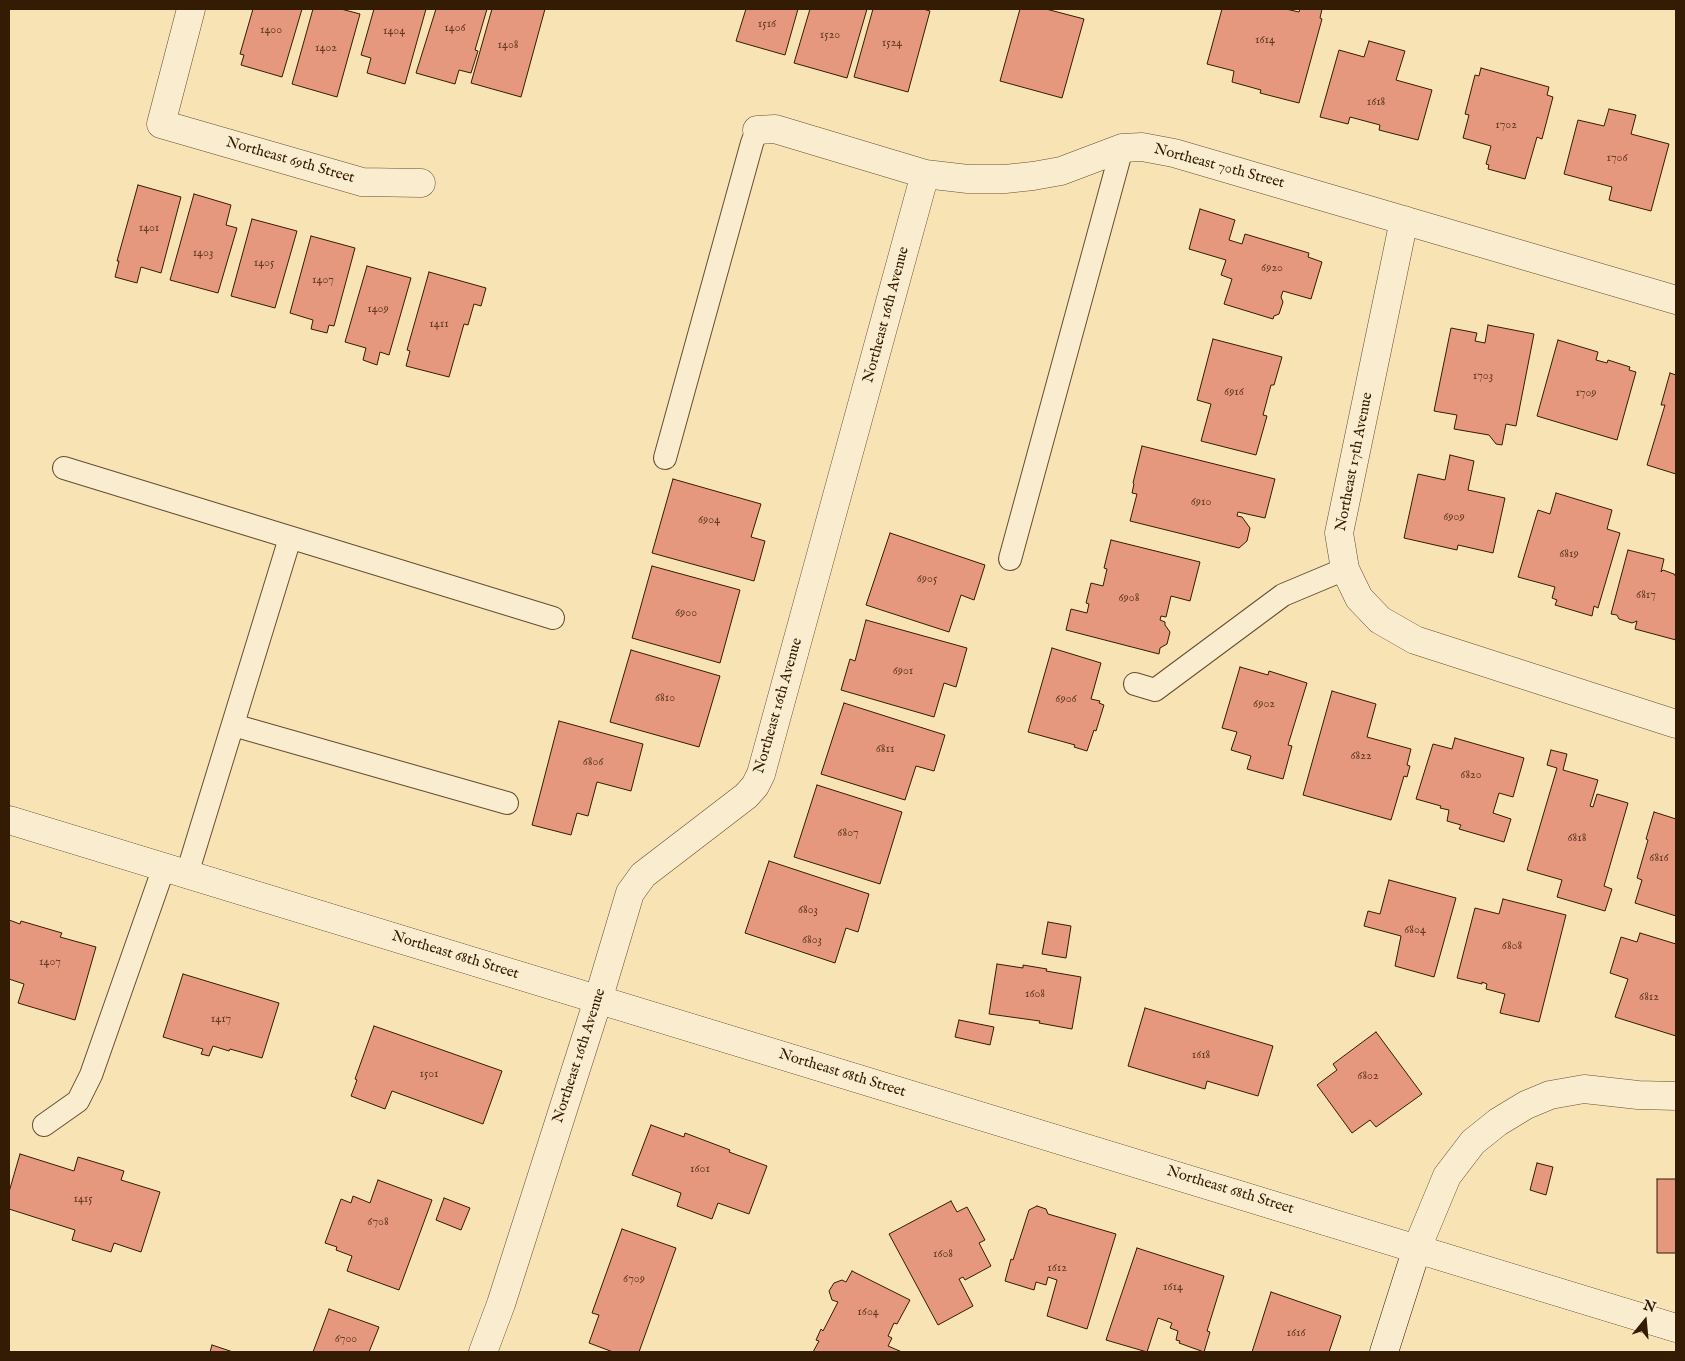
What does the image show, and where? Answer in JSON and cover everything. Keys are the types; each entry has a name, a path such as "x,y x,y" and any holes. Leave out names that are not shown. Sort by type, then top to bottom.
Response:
{"street":[{"name":"Northeast 69th Street","path":"191,9 161,124 362,182 421,183"},
{"name":"Northeast 70th Street","path":"757,130 775,129 926,174 968,179 1005,179 1033,176 1061,170 1122,148 1142,147 1174,153 1676,300"},
{"name":"Northeast 16th Avenue","path":"483,1352 501,1304 598,1000 630,893 643,875 746,796 755,786 761,774 926,174"},
{"name":"Northeast 17th Avenue","path":"1404,220 1339,532 1345,569 1360,598 1380,620 1415,640 1676,724"},
{"name":"Northeast 68th Street","path":"9,820 1676,1328"},
{"path":"1384,1352 1416,1248 1447,1176 1473,1142 1498,1122 1526,1105 1550,1095 1584,1089 1638,1095 1676,1096"}],"lane":[{"path":"664,458 752,142 757,130"},
{"path":"1010,559 1122,148"},
{"path":"64,468 553,618"},
{"path":"44,1125 78,1101 92,1075 233,725 290,538"},
{"path":"1135,684 1154,690 1283,595 1345,569"},
{"path":"233,725 507,802"}],"building":[{"path":"253,9 302,9 282,77 241,65 244,55 240,54"},
{"path":"313,9 341,9 360,14 337,97 292,84"},
{"path":"374,9 426,9 405,84 367,73 371,58 361,55"},
{"path":"436,9 487,9 475,50 478,51 471,73 459,70 455,84 416,73"},
{"path":"492,9 545,9 521,97 471,83"},
{"path":"746,9 798,9 785,55 736,41"},
{"path":"810,9 867,9 847,78 794,63"},
{"path":"873,9 923,9 930,11 908,92 854,77"},
{"path":"1020,9 1046,9 1084,19 1062,98 1000,81"},
{"path":"1222,9 1286,9 1299,12 1300,9 1322,9 1320,18 1322,19 1299,103 1260,93 1261,90 1232,82 1234,71 1207,64"},
{"path":"1369,41 1405,51 1396,80 1432,90 1418,140 1379,130 1380,125 1350,117 1348,124 1320,117 1339,50 1364,57"},
{"path":"1481,68 1549,87 1547,95 1553,97 1542,139 1537,137 1525,179 1488,169 1489,165 1486,164 1491,146 1463,138 1469,115 1465,114 1475,75 1479,76"},
{"path":"1609,109 1636,115 1631,134 1669,144 1651,211 1609,200 1612,187 1564,174 1578,120 1604,126"},
{"path":"138,185 181,197 161,273 141,267 137,283 115,277 119,261 117,261"},
{"path":"194,194 231,205 226,225 237,228 218,293 170,280"},
{"path":"1200,209 1235,220 1229,240 1242,244 1245,234 1309,253 1308,257 1322,262 1311,299 1283,291 1281,297 1283,302 1279,314 1274,316 1273,319 1224,304 1232,279 1221,275 1226,260 1189,249"},
{"path":"252,219 297,231 275,308 231,296"},
{"path":"311,236 355,248 334,326 329,325 327,333 311,329 313,320 290,313"},
{"path":"367,266 411,278 389,355 380,352 377,365 363,360 366,348 345,342"},
{"path":"429,272 486,288 481,306 474,304 468,325 464,324 449,377 406,366 410,351 407,350"},
{"path":"1488,325 1534,334 1516,426 1506,424 1502,445 1496,444 1489,435 1454,429 1457,415 1434,411 1451,328 1477,333 1475,341 1485,343"},
{"path":"1213,339 1282,357 1274,385 1271,385 1263,415 1267,416 1256,455 1201,441 1211,404 1197,400"},
{"path":"1558,340 1598,352 1596,360 1607,363 1608,360 1630,367 1629,370 1636,372 1617,440 1537,416"},
{"path":"1670,373 1676,375 1676,474 1647,465 1665,405 1661,405"},
{"path":"1142,446 1275,479 1265,518 1238,512 1237,516 1242,517 1250,528 1247,541 1239,548 1130,521 1137,494 1132,493 1133,483"},
{"path":"1450,455 1474,461 1468,490 1505,498 1493,553 1458,545 1457,550 1404,538 1418,474 1445,480"},
{"path":"673,479 761,504 751,537 765,541 754,581 652,553"},
{"path":"1556,493 1612,510 1607,529 1620,533 1598,608 1594,606 1592,616 1555,605 1557,600 1552,598 1555,587 1518,577 1538,510 1550,514"},
{"path":"890,533 985,565 974,600 961,595 949,632 866,605"},
{"path":"1111,540 1200,562 1190,601 1171,596 1166,617 1161,616 1160,620 1165,622 1170,632 1167,644 1160,648 1159,654 1066,630 1071,609 1087,613 1089,604 1086,603 1091,583 1103,586 1107,569 1104,568"},
{"path":"1628,550 1664,559 1661,572 1663,570 1674,574 1676,577 1676,640 1635,629 1637,621 1632,623 1611,614"},
{"path":"652,566 740,590 720,663 632,638"},
{"path":"866,620 967,648 956,687 944,683 934,717 841,690 850,659 855,661"},
{"path":"1052,648 1101,663 1091,699 1100,701 1099,703 1104,705 1096,731 1094,730 1087,751 1074,747 1075,745 1028,732"},
{"path":"631,650 720,676 699,747 610,722"},
{"path":"1240,667 1268,675 1269,671 1307,683 1288,745 1292,746 1283,779 1247,769 1251,756 1231,750 1237,732 1222,728"},
{"path":"1332,691 1376,704 1367,737 1411,749 1407,765 1410,766 1407,777 1404,776 1391,820 1303,795"},
{"path":"844,703 945,735 934,771 916,766 905,800 821,774"},
{"path":"559,721 643,744 631,791 597,782 588,816 577,813 571,835 532,825"},
{"path":"1455,738 1524,758 1513,797 1499,793 1493,813 1511,819 1504,842 1459,829 1461,825 1447,821 1449,810 1416,799 1433,744 1452,749"},
{"path":"1551,750 1567,754 1563,770 1598,780 1590,806 1593,807 1597,794 1628,803 1604,886 1612,889 1605,911 1557,897 1562,880 1527,870 1557,768 1547,765"},
{"path":"817,785 902,812 880,884 794,857"},
{"path":"1654,812 1676,819 1676,916 1635,903 1642,880 1637,878"},
{"path":"769,861 869,894 858,932 846,928 835,963 745,933"},
{"path":"1389,880 1456,898 1434,977 1395,966 1401,936 1364,926 1368,911 1380,914"},
{"path":"1503,899 1566,915 1539,1022 1500,1013 1505,994 1486,989 1487,984 1482,982 1482,984 1457,978 1475,908 1499,914"},
{"path":"9,920 20,924 21,921 62,933 60,937 96,947 75,1020 18,1003 24,984 9,979"},
{"path":"1048,922 1071,926 1066,958 1042,954"},
{"path":"1640,933 1676,944 1676,1036 1615,1017 1628,979 1610,973 1621,937 1637,942"},
{"path":"997,964 1023,968 1023,965 1081,977 1072,1029 1039,1023 1040,1021 989,1014"},
{"path":"183,974 279,1003 262,1058 213,1046 209,1056 201,1054 203,1049 163,1037"},
{"path":"1145,1008 1273,1046 1258,1096 1207,1081 1205,1089 1128,1066"},
{"path":"959,1020 994,1027 990,1045 955,1037"},
{"path":"374,1026 502,1071 483,1124 392,1091 385,1109 351,1096 357,1080 355,1079"},
{"path":"1376,1032 1422,1094 1376,1127 1370,1120 1352,1133 1317,1085 1337,1070 1333,1064"},
{"path":"651,1125 684,1137 685,1133 767,1166 749,1214 718,1203 712,1219 677,1206 681,1193 632,1175"},
{"path":"20,1154 74,1171 78,1157 124,1171 121,1180 160,1192 141,1252 114,1243 111,1252 72,1240 75,1230 9,1209 9,1192"},
{"path":"1537,1163 1553,1167 1546,1195 1530,1190"},
{"path":"1657,1179 1676,1179 1676,1253 1657,1253"},
{"path":"378,1180 432,1200 399,1290 347,1271 352,1256 336,1250 337,1247 325,1243 341,1199 351,1203 353,1196 370,1203"},
{"path":"444,1198 470,1208 461,1230 436,1220"},
{"path":"951,1201 957,1212 967,1207 985,1240 979,1243 991,1266 965,1280 963,1277 959,1279 973,1306 938,1325 889,1234"},
{"path":"1037,1206 1046,1209 1048,1214 1116,1234 1087,1329 1047,1316 1057,1280 1048,1277 1046,1285 1036,1282 1034,1290 1005,1281 1029,1210"},
{"path":"622,1229 676,1248 639,1352 613,1352 589,1343 599,1315 592,1313"},
{"path":"1137,1248 1224,1276 1207,1331 1210,1332 1204,1352 1179,1343 1180,1341 1176,1340 1178,1331 1170,1328 1172,1323 1158,1318 1147,1352 1106,1340"},
{"path":"852,1271 910,1300 897,1324 894,1323 888,1336 892,1338 888,1346 902,1352 813,1352 819,1341 816,1340 821,1329 823,1331 838,1302 832,1300 829,1291 834,1283 842,1280 846,1282"},
{"path":"1271,1292 1341,1316 1329,1352 1252,1352"},
{"path":"329,1309 379,1327 369,1352 313,1352"},
{"path":"212,1345 233,1352 210,1352"}]}
